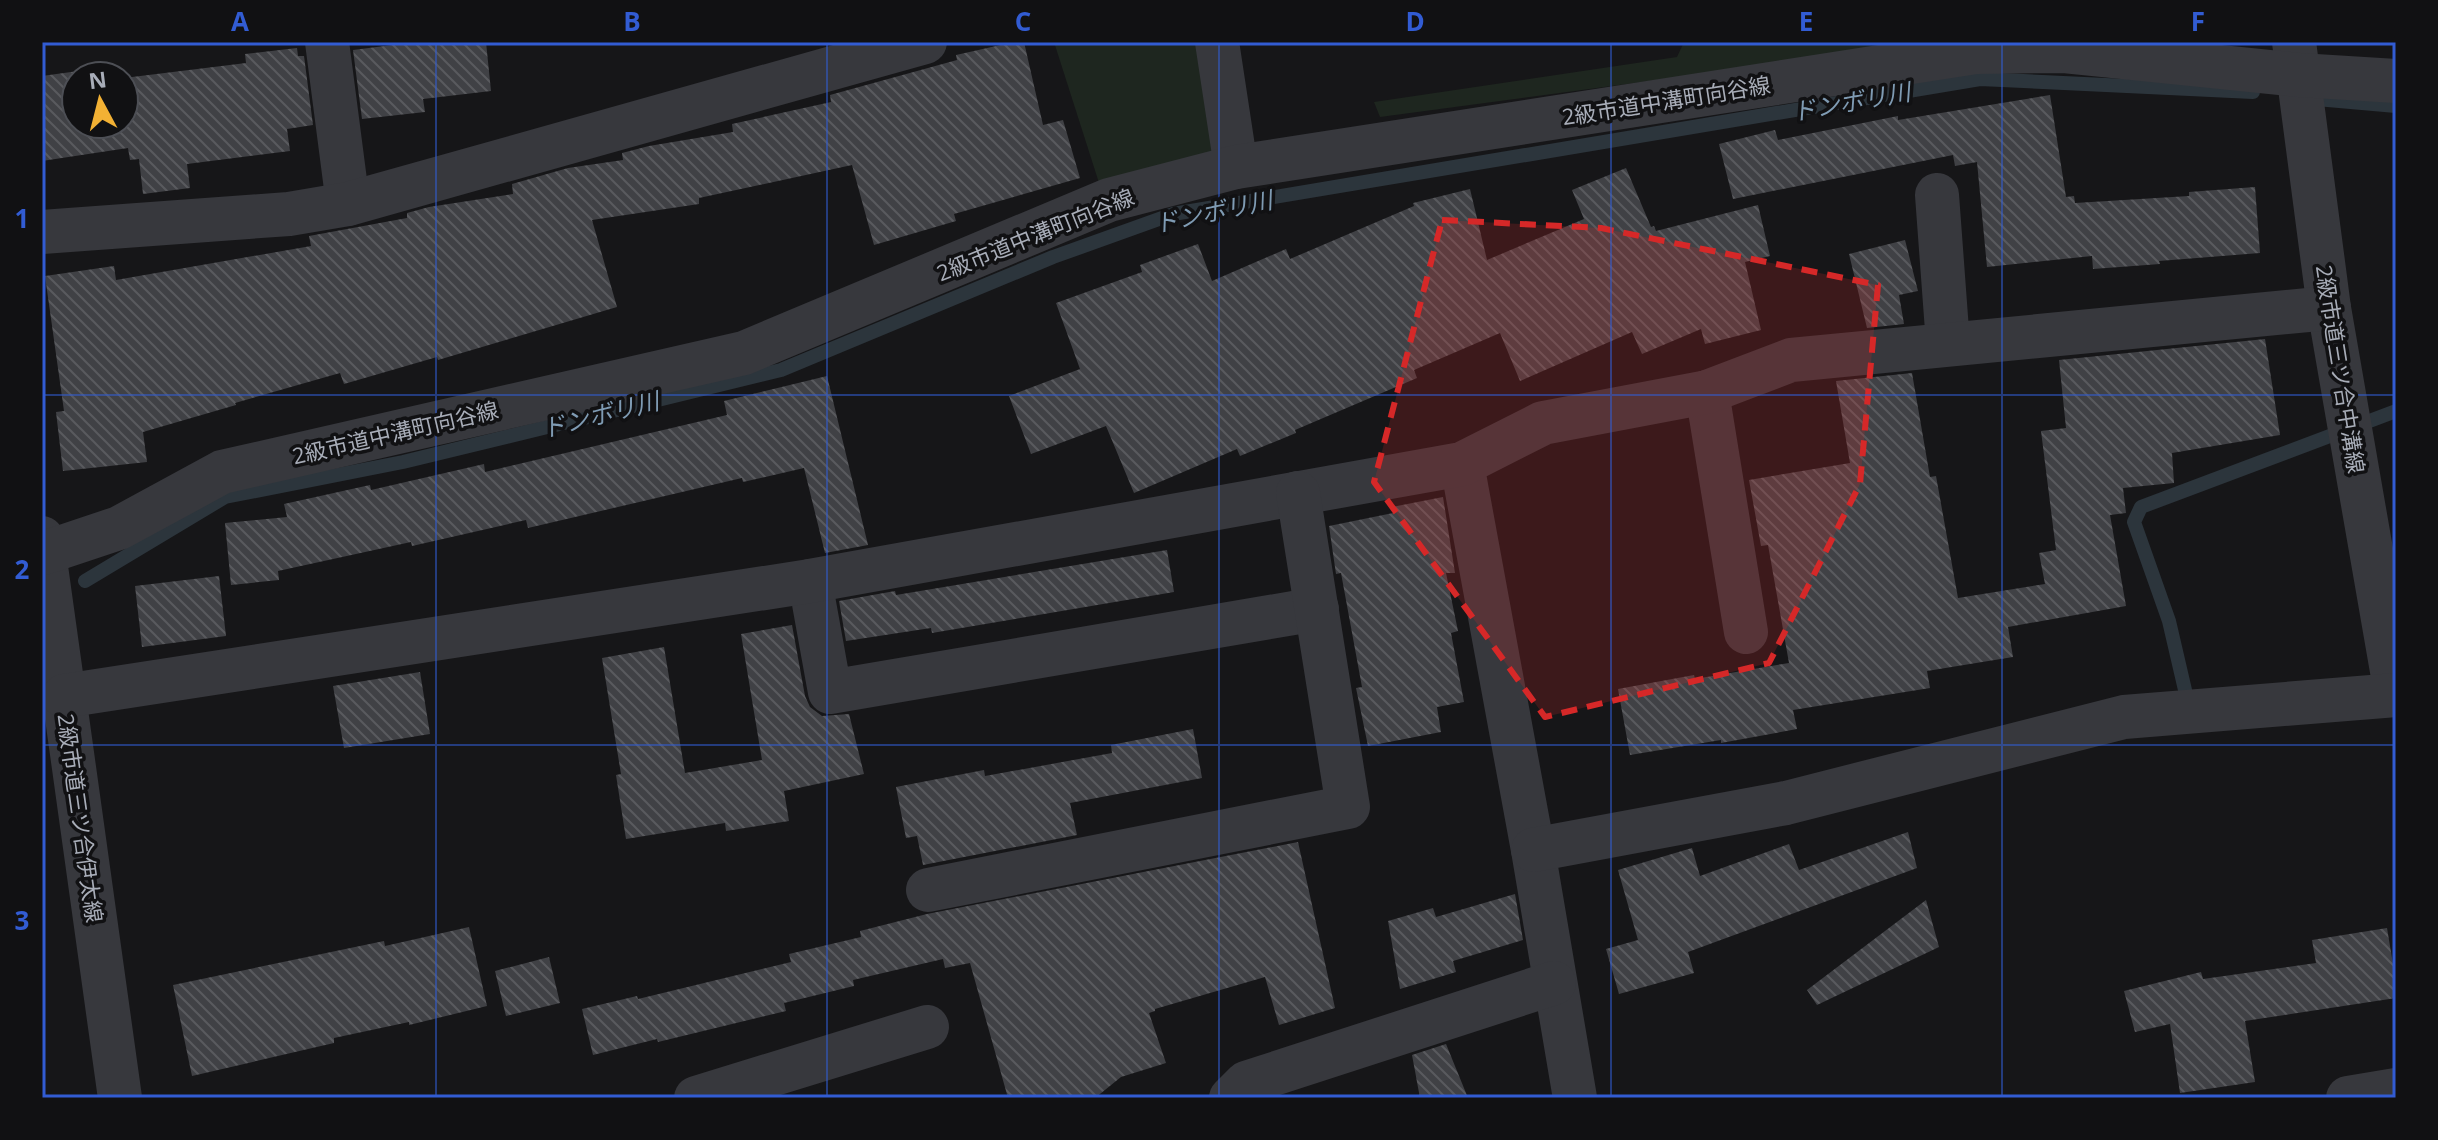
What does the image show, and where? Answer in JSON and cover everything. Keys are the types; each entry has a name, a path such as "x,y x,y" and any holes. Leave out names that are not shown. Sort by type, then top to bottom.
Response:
{"street":[{"path":"327,42 348,204"},
{"path":"42,232 289,214 348,204 925,42"},
{"path":"1217,42 1236,167"},
{"name":"2級市道中溝町向谷線","path":"43,545 119,528 222,472 744,353 1109,200 1236,167 1976,52 2064,51 2296,58 2396,81"},
{"name":"2級市道三ツ合中溝線","path":"2296,58 2329,308 2396,695"},
{"path":"1937,195 1948,344"},
{"path":"64,696 810,581 1462,464 1543,423 1707,392 1791,360 2329,308"},
{"path":"1707,392 1746,632"},
{"path":"1462,464 1575,1098"},
{"path":"928,890 1348,807 1298,493"},
{"name":"2級市道三ツ合伊太線","path":"43,545 47,616 64,696 58,777 120,1098"},
{"path":"810,581 830,692 1317,609"},
{"path":"1533,850 1786,803 2124,717 2396,695"},
{"path":"1231,1098 1246,1083 1554,983"},
{"path":"696,1098 927,1027"},
{"path":"2348,1098 2396,1090"}],"highlighted area":[{"path":"1442,220 1601,228 1878,285 1860,484 1769,663 1545,717 1374,482"}],"shaded area":[{"path":"1054,42 1203,42 1219,141 1207,159 1100,186"},
{"path":"1684,42 1940,42 1380,117 1374,102 1677,57"}],"building":[{"path":"416,42 486,42 491,91 423,99 425,112 362,119 353,50"},
{"path":"1024,42 1043,125 1063,120 1080,178 954,214 956,221 874,245 852,165 699,198 699,204 592,220 617,307 438,360 437,357 344,384 340,373 235,403 143,432 147,462 63,471 56,412 64,411 45,276 114,266 116,280 311,246 309,236 407,218 407,213 429,207 513,194 512,184 568,168 623,160 622,153 649,146 733,132 732,124 831,102 830,95 957,60 956,55"},
{"path":"297,48 298,56 304,56 313,125 287,129 290,151 187,164 190,188 143,194 139,159 130,160 128,148 42,161 42,76 60,74 60,140 140,140 140,76 246,63 245,54"},
{"path":"2050,95 2066,197 2074,196 2075,203 2189,196 2189,192 2255,187 2260,253 2093,269 2092,256 1987,267 1977,162 1955,166 1953,155 1733,199 1719,144 1775,130 1778,140 1898,116 1898,120"},
{"path":"1626,168 1651,227 1654,226 1656,231 1758,205 1770,256 1745,262 1761,330 1705,344 1701,329 1642,354 1632,332 1520,381 1500,333 1414,370 1417,378 1295,430 1296,433 1240,456 1237,449 1134,493 1106,426 1031,454 1009,396 1080,369 1056,303 1142,272 1140,265 1198,244 1212,281 1286,249 1290,259 1414,206 1413,203 1470,189 1487,260 1584,219 1572,190"},
{"path":"1905,240 1918,291 1899,295 1904,324 1867,328 1849,254"},
{"path":"2265,339 2280,435 2172,453 2174,483 2123,488 2126,513 2110,515 2126,606 2008,627 2013,657 1927,671 1930,688 1793,710 1797,729 1630,755 1618,689 1694,675 1695,679 1789,663 1768,545 1761,546 1749,480 1850,463 1836,381 1912,373 1930,477 1936,476 1958,598 2045,584 2039,553 2056,550 2041,431 2066,428 2059,360"},
{"path":"827,376 868,545 825,553 804,468 743,482 742,478 528,528 526,520 412,546 411,542 278,571 279,580 231,585 225,523 287,517 284,504 370,485 371,490 484,464 485,472 727,415 724,401"},
{"path":"1443,497 1455,573 1446,573 1458,631 1451,633 1464,702 1437,707 1441,732 1368,746 1356,688 1362,687 1341,573 1336,574 1329,526 1393,513 1392,507"},
{"path":"1167,550 1174,592 932,633 931,628 846,641 839,601 895,591 896,595"},
{"path":"219,576 226,636 142,647 135,586"},
{"path":"792,625 805,696 810,707 822,716 849,714 864,774 784,791 789,821 726,831 725,823 626,839 616,775 621,774 602,658 664,647 685,773 762,760 741,634"},
{"path":"420,672 430,734 344,748 333,686"},
{"path":"1193,729 1202,778 1070,803 1077,835 923,865 917,836 906,838 896,787 984,770 985,776 1112,753 1111,745"},
{"path":"1908,832 1917,868 1688,952 1694,973 1619,994 1606,949 1638,940 1618,870 1692,848 1700,876 1789,844 1799,870"},
{"path":"1298,842 1335,1008 1279,1025 1265,977 1155,1009 1149,1013 1166,1063 1121,1077 1095,1098 1008,1098 970,963 945,968 943,959 853,980 854,986 784,1003 786,1011 593,1055 582,1009 637,996 638,999 791,962 789,954 861,937 860,931 927,914"},
{"path":"1515,894 1523,940 1453,961 1456,972 1400,989 1388,921 1433,908 1436,917"},
{"path":"1926,900 1939,947 1817,1005 1807,990"},
{"path":"469,927 487,1006 409,1025 409,1022 334,1038 334,1043 192,1076 173,985 384,941 385,946"},
{"path":"2387,928 2396,998 2245,1021 2255,1082 2180,1093 2170,1024 2135,1032 2124,991 2201,972 2203,979 2316,963 2312,940"},
{"path":"549,957 560,1003 506,1016 495,971"},
{"path":"1446,1044 1468,1098 1420,1098 1412,1055"}],"waterway":[{"name":"ドンボリ川","path":"85,581 225,497 403,462 781,370 1053,257 1173,214 1980,79 2253,92"},
{"name":"ドンボリ川","path":"2305,98 2396,106"},
{"path":"2185,690 2169,621 2134,522 2141,507 2396,411"}]}
